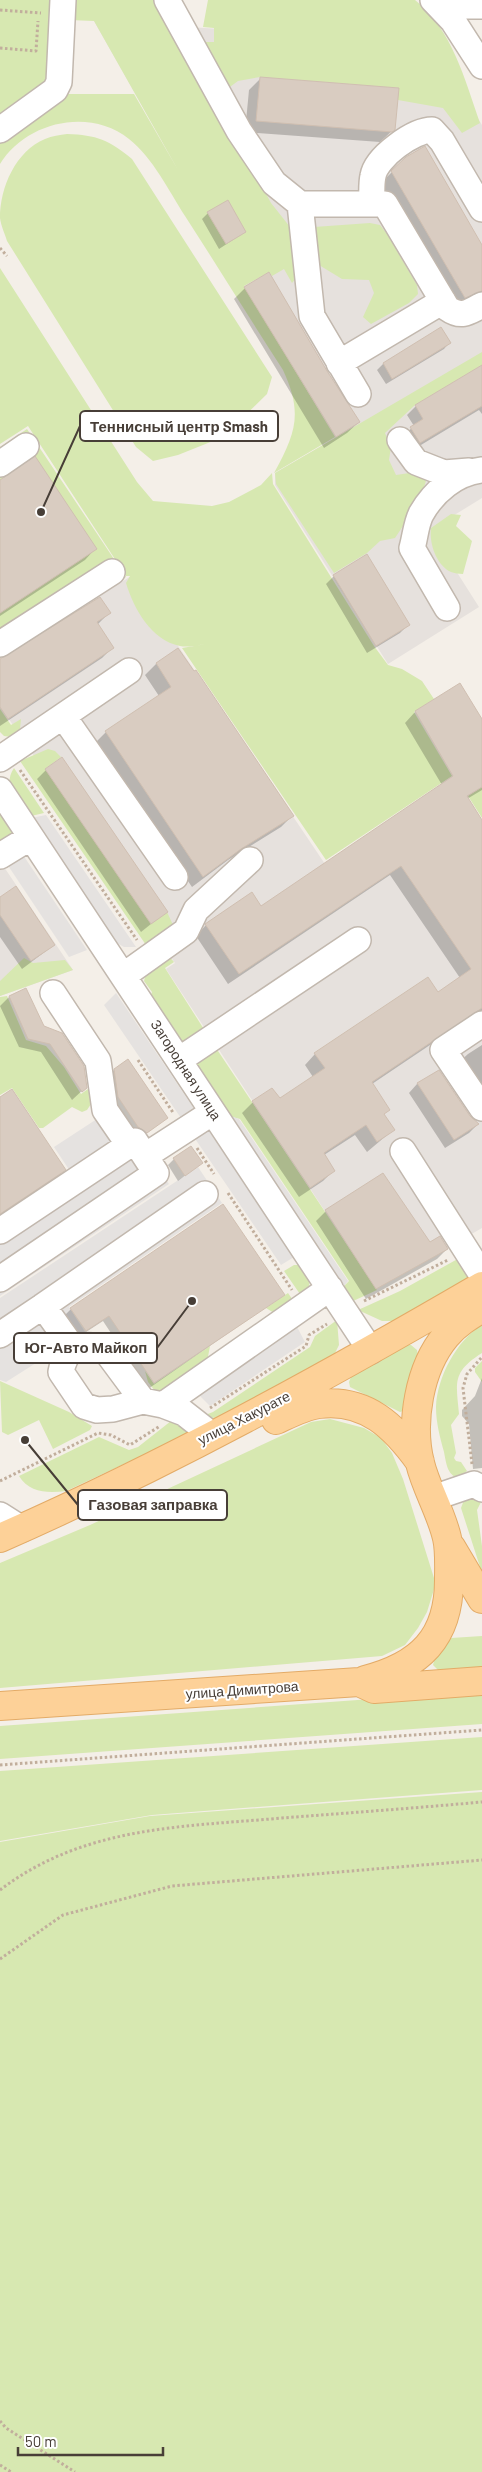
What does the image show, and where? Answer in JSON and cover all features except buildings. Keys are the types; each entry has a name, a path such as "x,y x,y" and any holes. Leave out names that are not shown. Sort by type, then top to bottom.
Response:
{"main road":[{"name":"улица Хакурате","path":"5,1531 77,1504 216,1433 371,1350 482,1286"},
{"path":"482,1308 463,1320 446,1336 425,1374 417,1429 420,1462 447,1538 463,1570 482,1599"},
{"path":"216,1433 266,1424 307,1407 335,1404 362,1409 382,1420 401,1436 420,1462"},
{"path":"359,1682 388,1674 424,1652 436,1638 445,1618 449,1594 447,1538"},
{"name":"улица Димитрова","path":"0,1706 359,1682 374,1689 482,1681"}],"street":[{"path":"167,0 239,131 274,183 300,204 385,204 447,308 456,315 467,314 482,305"},
{"path":"443,0 460,6 482,6"},
{"path":"443,0 453,21 476,57"},
{"path":"0,130 55,90 59,82 62,7"},
{"path":"372,204 373,176 379,162 400,145 424,130 432,130 442,141 482,209"},
{"path":"300,204 312,316 358,394"},
{"path":"339,362 443,301"},
{"path":"400,440 416,462 444,473 476,470"},
{"path":"0,464 26,446"},
{"path":"447,608 412,548 420,515 441,487 476,470"},
{"path":"0,644 112,572"},
{"path":"4,756 129,671"},
{"path":"64,716 175,877"},
{"name":"Загородная улица","path":"0,790 371,1350"},
{"path":"0,856 31,837"},
{"path":"123,976 186,931 196,910 250,860"},
{"path":"179,1060 358,940"},
{"path":"0,1279 156,1173 105,1110 98,1060 53,993"},
{"path":"482,1024 443,1050 482,1108"},
{"path":"0,1231 137,1150 213,1112"},
{"path":"403,1151 482,1275"},
{"path":"0,1335 205,1194"},
{"path":"153,1403 330,1288"},
{"path":"43,1306 72,1348"},
{"path":"153,1403 103,1347 88,1344 72,1348 64,1359 61,1372 84,1406 97,1410 153,1403 184,1413 216,1433"},
{"path":"433,1498 478,1487"}],"path":[{"path":"0,10 62,7"},
{"path":"0,48 36,51"},
{"path":"0,248 7,256"},
{"path":"4,756 149,958"},
{"path":"358,1304 410,1280 466,1250"},
{"path":"478,1487 463,1388 467,1374 482,1357"},
{"path":"0,1765 482,1730"},
{"path":"0,1890 25,1871 69,1850 147,1829 482,1802"},
{"path":"0,1959 63,1915 172,1886 482,1860"},
{"path":"0,2421 6,2428 75,2472"},
{"path":"0,2464 11,2472"}],"shaded area":[{"path":"94,21 430,42 482,125 482,498 430,530 479,607 388,664 275,485 275,473 336,438 245,286"},
{"path":"131,576 325,864 482,821 482,1228 376,1289 166,969 175,963 0,706 0,660"},
{"path":"46,815 136,947 124,947 115,942 31,818"},
{"path":"21,852 87,950 69,957 5,861"},
{"path":"0,861 73,970 0,996"},
{"path":"116,993 294,1257 281,1265 104,1005"},
{"path":"103,1115 121,1141 72,1174 54,1147"},
{"path":"231,1116 239,1119 348,1281 344,1286"},
{"path":"137,1151 151,1172 0,1273 0,1241"},
{"path":"198,1167 222,1203 69,1307 85,1332 6,1382 0,1380 0,1298"},
{"path":"163,1176 169,1184 0,1296 0,1284"},
{"path":"297,1327 305,1342 210,1406 199,1395"}],"green space":[{"path":"0,0 54,0 49,74 45,88 0,121"},
{"path":"70,0 162,0 271,203 294,232 299,275 292,283 284,269 272,276 269,272 244,286 335,437 274,473 288,446 294,423 293,399 283,370 160,175 146,156 129,139 113,129 96,124 77,122 59,124 42,129 26,138 11,150 0,164 0,135 64,94 134,94 178,170 94,21 69,20"},
{"path":"208,0 415,0 439,25 448,40 463,73 480,123 462,133 443,108 398,100 398,88 260,77 238,81 223,92 196,42 214,42 214,28 203,27"},
{"path":"67,134 95,137 116,147 132,159 272,377 267,394 223,437 178,455 153,461 136,447 7,241 0,218 3,194 12,171 18,161 35,145 48,138"},
{"path":"370,223 380,225 387,234 417,285 418,294 409,303 371,324 363,317 374,293 369,280 342,279 319,265 314,227"},
{"path":"0,268 137,482 153,501 212,506 229,502 261,485 272,473 273,484 374,646 388,665 402,669 422,681 434,699 414,712 452,776 326,860 182,648 212,643 180,646 170,643 160,637 145,622 129,593 126,583 130,576 126,576 28,426 0,444"},
{"path":"482,352 482,365 415,405 385,433 391,447 389,460 396,475 416,472 426,481 419,502 395,538 380,541 367,553 334,573 276,484 275,473"},
{"path":"27,429 126,577 0,658 0,447"},
{"path":"451,514 461,515 456,526 472,541 463,574 446,569 441,564 432,547 431,528"},
{"path":"0,709 11,725 21,719 20,729 11,737 4,736 0,732"},
{"path":"48,749 55,751 61,757 45,769 167,912 174,927 146,945 20,761"},
{"path":"14,768 44,813 31,816 13,794 9,782"},
{"path":"482,787 482,818 468,796"},
{"path":"0,810 13,830 13,837 0,848"},
{"path":"168,955 174,962 165,968 207,1034 183,1047 149,1002 152,992 144,981 147,969"},
{"path":"24,958 33,963 65,960 73,970 0,996 0,981"},
{"path":"7,996 26,1040 46,1046 64,1067 81,1094 88,1089 93,1101 87,1110 82,1112 72,1107 43,1128 39,1128 12,1088 0,1095 0,997"},
{"path":"216,1048 377,1290 351,1302 344,1292 344,1286 349,1281 240,1119 223,1115 194,1068 197,1060"},
{"path":"463,1256 468,1272 467,1284 395,1321 382,1321 358,1310 400,1291"},
{"path":"294,1265 303,1265 309,1281 308,1289 302,1297 284,1271"},
{"path":"288,1293 295,1303 274,1313 266,1308"},
{"path":"337,1320 339,1345 333,1357 216,1418 200,1417 213,1412 310,1347 315,1336"},
{"path":"482,1325 482,1353 465,1366 458,1379 459,1414 451,1425 456,1453 454,1458 456,1461 461,1462 467,1471 458,1478 451,1474 446,1464 437,1419 437,1395 450,1360 464,1340"},
{"path":"405,1345 411,1345 417,1350 418,1355 403,1411 400,1412 350,1387 351,1377"},
{"path":"210,1346 207,1362 168,1389 155,1391 148,1382 145,1371 154,1384"},
{"path":"482,1361 482,1382 475,1372 475,1368"},
{"path":"0,1381 69,1412 92,1426 90,1430 53,1449 39,1420 8,1435 2,1432"},
{"path":"330,1419 364,1428 381,1438 392,1453 403,1479 435,1586 427,1612 405,1645 382,1656 0,1688 0,1563 90,1525 311,1422"},
{"path":"171,1421 178,1422 191,1433 66,1491 40,1491 28,1486 19,1476 99,1437 129,1450 138,1447"},
{"path":"472,1496 482,1500 477,1510 482,1546 482,1573 461,1508 464,1500"},
{"path":"482,1636 482,1670 441,1673 433,1665 435,1658 451,1638"},
{"path":"482,1691 482,1724 0,1759 0,1726"},
{"path":"482,1737 482,1790 152,1815 0,1841 0,1771"},
{"path":"482,1792 482,2472 0,2472 0,1842 150,1816"}],"place":[{"name":"Теннисный центр Smash","path":"41,512"},
{"name":"Юг-Авто Майкоп","path":"192,1301"},
{"name":"Газовая заправка","path":"25,1440"}]}
